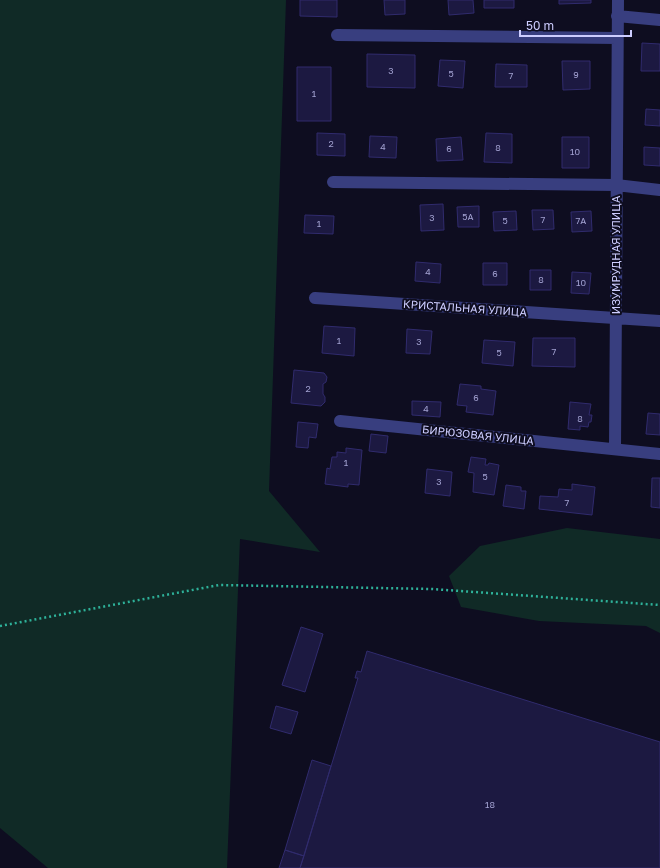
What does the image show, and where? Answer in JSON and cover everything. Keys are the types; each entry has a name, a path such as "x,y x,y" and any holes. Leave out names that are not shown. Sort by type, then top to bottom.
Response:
{"street":[{"name":"ИЗУМРУДНАЯ УЛИЦА","path":"615,449 618,0"},
{"path":"617,16 660,20"},
{"path":"337,36 617,38"},
{"path":"332,182 616,186 660,190"},
{"name":"КРИСТАЛЬНАЯ УЛИЦА","path":"315,298 660,321"},
{"name":"БИРЮЗОВАЯ УЛИЦА","path":"340,420 615,449"},
{"path":"615,449 660,454"}],"path":[{"path":"0,626 219,585 432,589 660,605"}],"green space":[{"path":"0,0 286,0 269,491 320,552 240,539 227,868 48,868 0,828"},
{"path":"567,528 660,539 660,633 646,626 539,621 461,607 449,576 480,546"}],"building":[{"path":"300,0 337,0 337,17 300,16"},
{"path":"384,0 405,0 405,14 385,15"},
{"path":"448,0 473,0 474,13 449,15"},
{"path":"484,0 514,0 514,8 484,8"},
{"path":"559,0 591,0 591,3 559,4"},
{"path":"642,43 660,44 660,71 641,71"},
{"path":"367,54 415,55 415,88 367,87"},
{"path":"440,60 465,61 463,88 438,86"},
{"path":"562,61 590,61 590,89 563,90"},
{"path":"496,64 527,65 527,87 495,87"},
{"path":"297,67 331,67 331,121 297,121"},
{"path":"646,109 660,110 660,126 645,125"},
{"path":"317,133 345,134 345,156 317,155"},
{"path":"486,133 512,134 512,163 484,162"},
{"path":"370,136 397,137 396,158 369,157"},
{"path":"461,137 463,160 437,161 436,139"},
{"path":"562,137 589,137 589,168 562,168"},
{"path":"644,147 660,148 660,166 644,165"},
{"path":"443,204 444,230 421,231 420,205"},
{"path":"479,206 479,227 458,227 457,207"},
{"path":"532,210 553,210 554,229 533,230"},
{"path":"516,211 517,230 494,231 493,212"},
{"path":"591,211 592,231 572,232 571,212"},
{"path":"305,215 334,216 333,234 304,233"},
{"path":"416,262 441,264 440,283 415,281"},
{"path":"483,263 507,263 507,285 483,285"},
{"path":"530,270 551,270 551,290 530,290"},
{"path":"572,272 591,273 589,294 571,293"},
{"path":"324,326 355,328 354,356 322,353"},
{"path":"407,329 432,331 430,354 406,353"},
{"path":"533,338 575,338 575,367 532,366"},
{"path":"484,340 515,342 513,366 482,363"},
{"path":"294,370 324,373 327,377 326,382 323,384 325,402 321,406 291,403"},
{"path":"460,384 481,386 481,389 496,391 493,415 466,412 467,406 457,405"},
{"path":"412,401 441,402 440,417 412,415"},
{"path":"570,402 591,404 589,415 592,415 591,422 589,422 588,427 580,426 580,430 568,429"},
{"path":"648,413 660,414 660,435 646,434"},
{"path":"298,422 318,424 316,438 309,437 308,448 296,447"},
{"path":"371,434 388,436 386,453 369,451"},
{"path":"346,448 362,450 359,485 348,484 348,487 325,484 327,468 330,469 332,457 337,457 337,452 346,453"},
{"path":"471,457 486,459 485,465 488,465 489,463 499,465 494,495 473,492 474,473 468,472"},
{"path":"427,469 452,472 450,496 425,493"},
{"path":"652,478 660,478 660,508 651,507"},
{"path":"572,484 595,487 592,515 539,509 540,496 558,497 559,489 572,490"},
{"path":"506,485 521,487 521,491 526,491 524,509 503,506"},
{"path":"301,627 323,634 305,692 282,685"},
{"path":"367,651 660,742 660,868 300,868 358,678 355,678 357,671 361,672"},
{"path":"276,706 298,712 291,734 270,728"},
{"path":"312,760 331,766 304,856 285,850"},
{"path":"285,850 304,856 300,868 279,868"}]}
